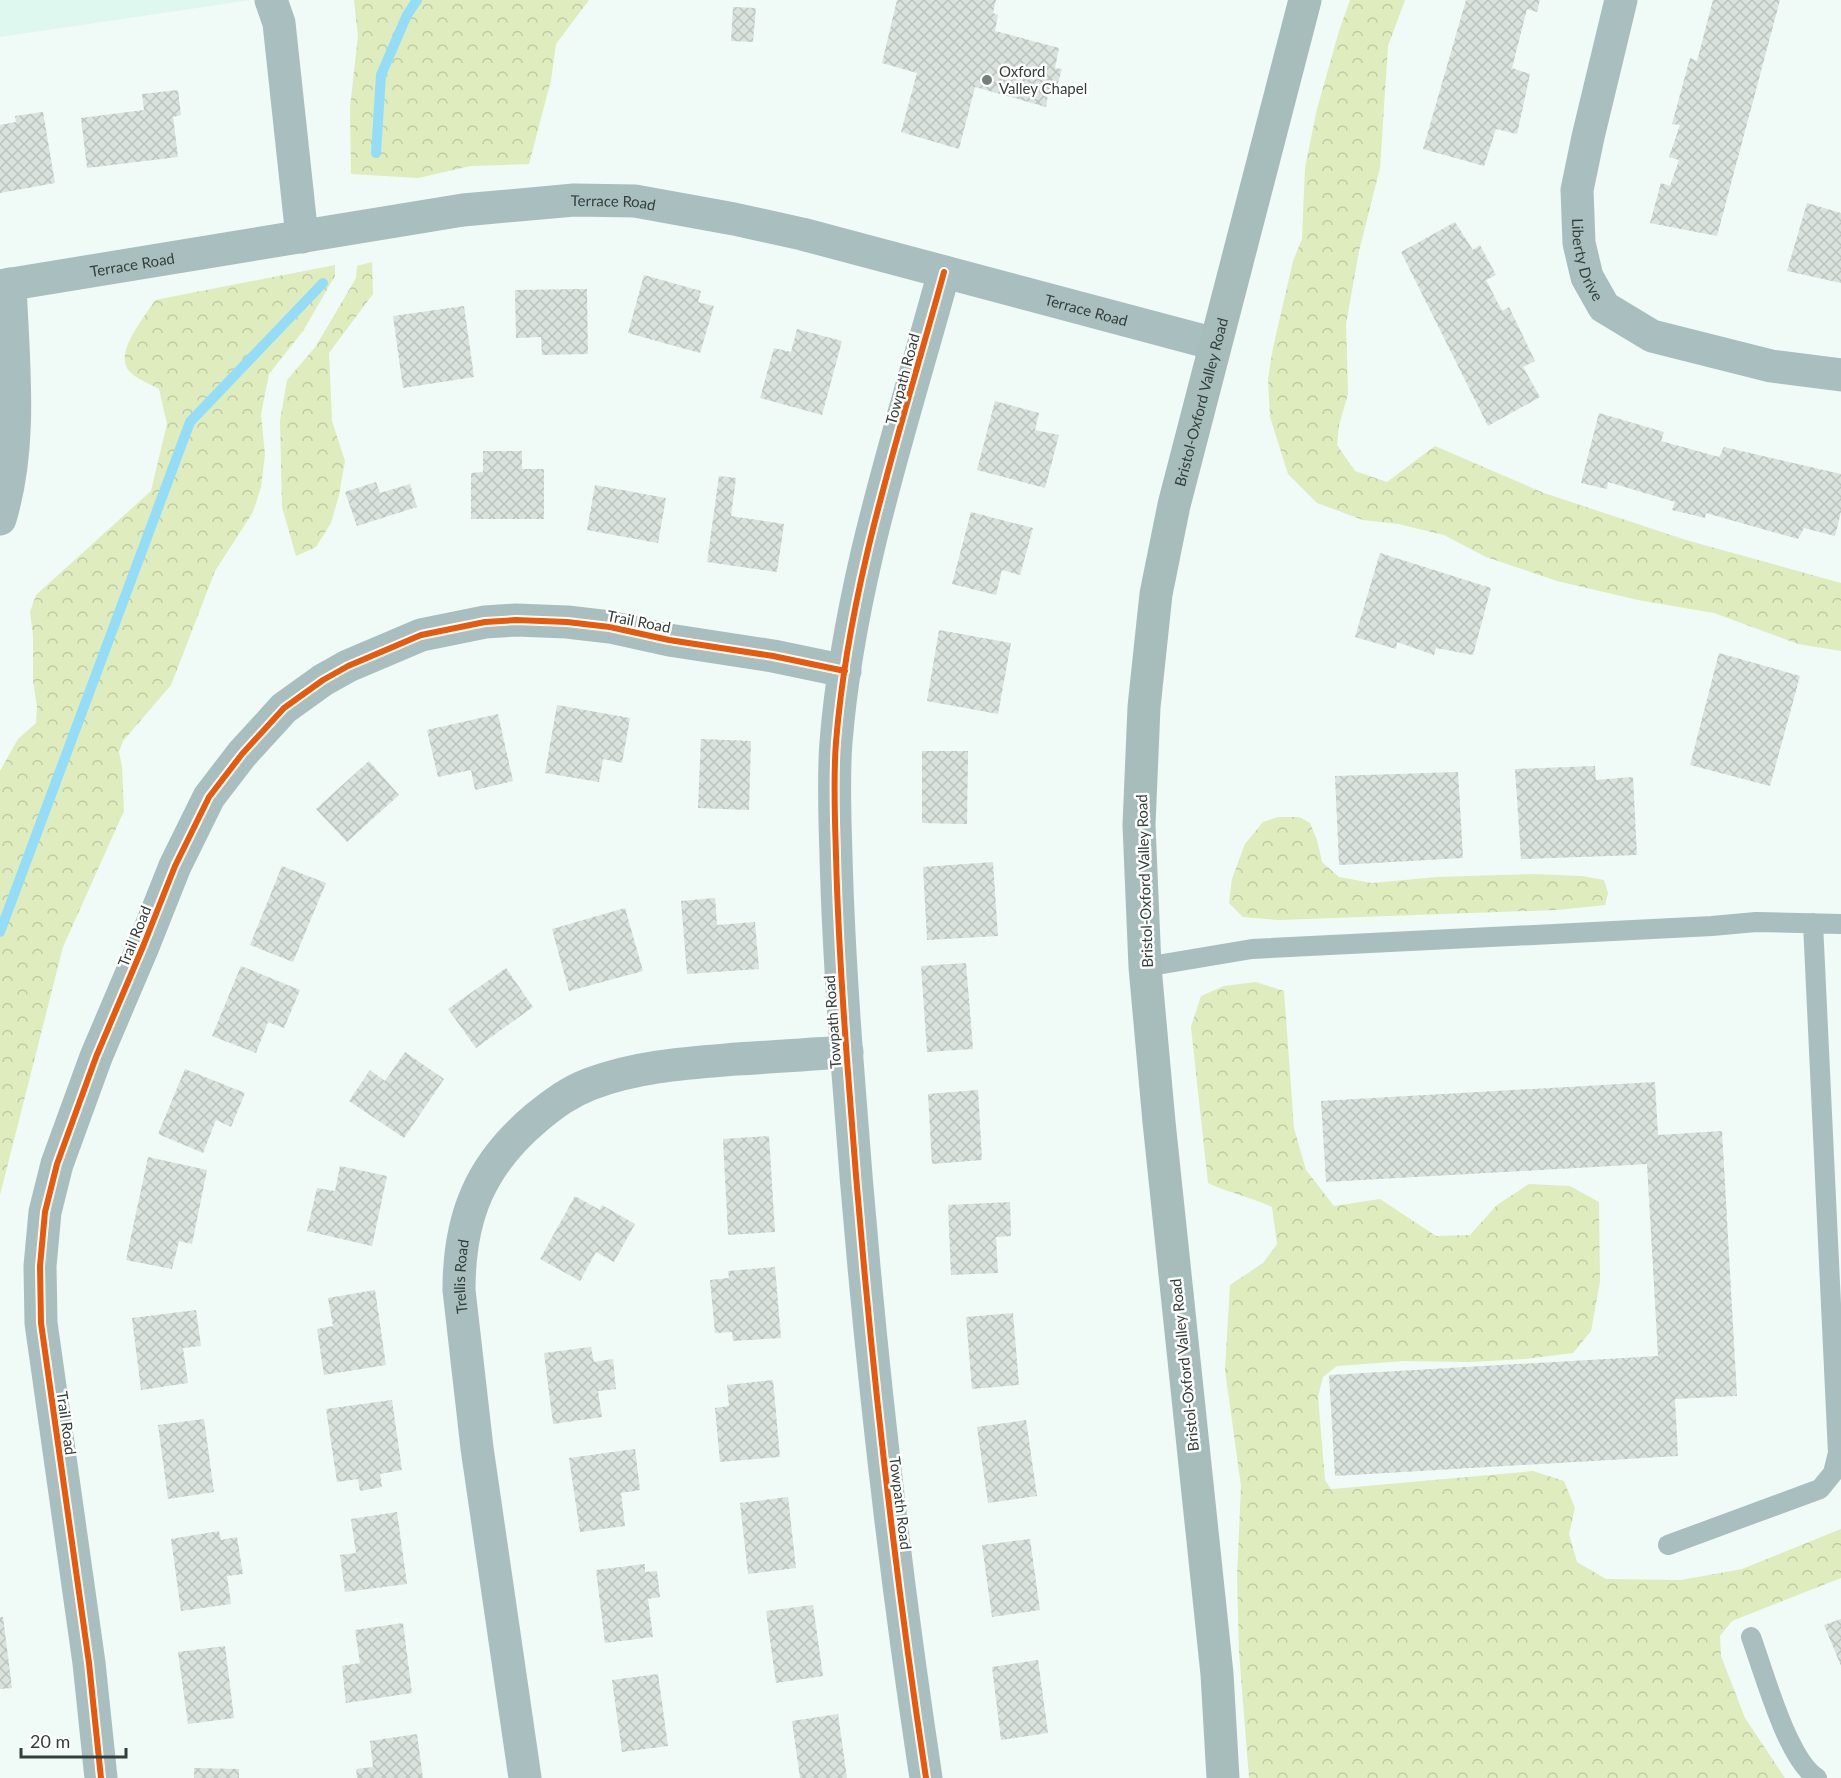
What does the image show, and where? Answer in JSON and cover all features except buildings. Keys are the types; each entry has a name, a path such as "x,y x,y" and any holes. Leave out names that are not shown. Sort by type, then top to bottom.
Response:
{"main road":[{"name":"Bristol-Oxford Valley Road","path":"1223,1778 1217,1674 1145,967 1140,825 1144,707 1156,594 1174,505 1305,0"}],"street":[{"path":"271,0 279,23 303,237"},
{"name":"Liberty Drive","path":"1621,0 1577,190 1579,243 1587,277 1604,307 1653,336 1771,366 1841,375"},
{"name":"Terrace Road","path":"5,285 463,210 574,200 635,201 734,219 1215,344"},
{"name":"Towpath Road","path":"926,1778 884,1469 860,1233 839,950 834,787 836,741 849,640 872,534 944,272"},
{"path":"0,519 12,461 14,406 5,285"},
{"name":"Trail Road","path":"101,1778 89,1663 41,1323 40,1266 45,1212 57,1164 96,1057 175,866 209,797 242,754 285,708 323,680 348,666 421,635 484,622 516,620 567,622 610,627 669,640 773,656 845,671"},
{"name":"Trellis Road","path":"525,1778 477,1448 459,1290 459,1265 469,1216 478,1190 496,1157 520,1131 558,1100 590,1084 649,1068 699,1062 846,1052"}],"lane":[{"path":"1145,967 1251,949 1756,922 1841,924"},
{"path":"1813,923 1838,1452 1833,1473 1820,1489"},
{"path":"1668,1545 1841,1480"},
{"path":"1751,1637 1787,1736 1798,1758 1817,1778"}],"shaded area":[{"path":"0,0 251,0 0,37"}],"green space":[{"path":"354,0 589,0 556,44 551,80 529,164 471,166 418,178 351,174 350,107 358,36"},
{"path":"1350,0 1405,0 1388,46 1380,168 1359,251 1346,324 1348,394 1339,425 1337,445 1355,471 1387,482 1435,446 1544,493 1686,540 1841,583 1841,651 1798,644 1714,613 1638,600 1557,581 1486,557 1444,535 1398,524 1363,520 1317,503 1288,474 1270,417 1268,379 1293,261 1302,239 1305,168 1317,109"},
{"path":"372,262 373,294 329,353 332,421 345,461 339,495 331,523 316,547 296,556 282,507 280,421 287,380 316,346 356,278 357,266"},
{"path":"335,265 335,276 303,331 269,374 261,414 265,455 261,487 253,512 215,571 171,685 123,741 119,752 124,811 63,947 0,1195 0,771 18,739 36,723 37,707 33,681 33,635 30,612 36,595 151,491 167,424 159,389 130,372 125,364 125,356 132,336 155,300"},
{"path":"1278,817 1299,817 1310,823 1322,862 1339,877 1372,883 1437,877 1533,874 1582,876 1604,880 1608,893 1605,905 1557,910 1278,920 1243,917 1229,903 1232,879 1245,844 1263,822"},
{"path":"1256,982 1284,991 1294,1128 1306,1170 1334,1206 1380,1199 1436,1236 1470,1235 1497,1205 1529,1184 1570,1186 1599,1202 1600,1282 1591,1331 1573,1353 1525,1359 1470,1362 1404,1361 1337,1366 1323,1377 1318,1397 1325,1480 1331,1489 1533,1471 1564,1481 1575,1508 1569,1534 1577,1562 1606,1579 1681,1580 1742,1569 1841,1529 1841,1578 1732,1621 1720,1636 1721,1656 1745,1718 1785,1778 1249,1778 1239,1652 1237,1576 1241,1486 1225,1370 1230,1285 1263,1263 1277,1244 1272,1207 1208,1183 1191,1027 1201,996 1224,986"}],"waterway":[{"path":"376,153 381,75 407,15 417,0"},
{"path":"0,932 190,422 323,283"}],"cycle path":[{"path":"926,1778 891,1519 863,1259 841,971 834,785 836,742 852,622 879,504 944,272"},
{"path":"101,1778 89,1663 41,1323 40,1266 45,1212 57,1164 96,1057 175,866 209,797 242,754 284,708 323,680 348,666 421,635 485,622 516,620 567,622 610,627 669,640 773,656 845,671"}],"place":[{"name":"Oxford Valley Chapel","path":"987,80"}]}
